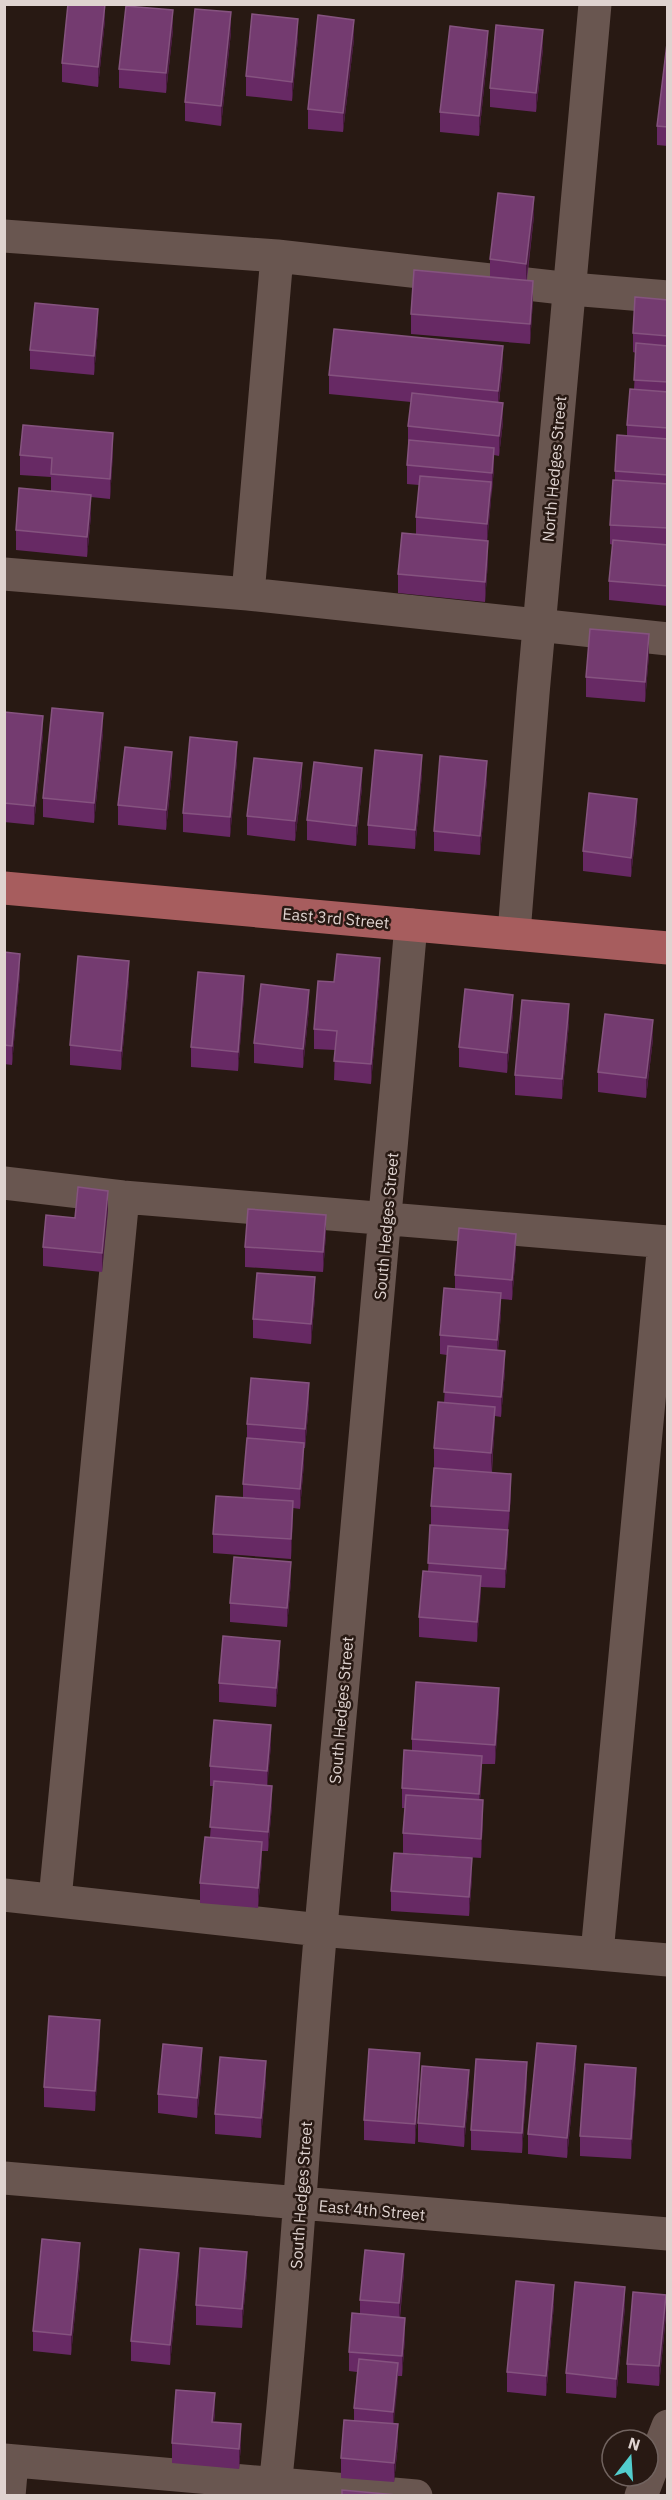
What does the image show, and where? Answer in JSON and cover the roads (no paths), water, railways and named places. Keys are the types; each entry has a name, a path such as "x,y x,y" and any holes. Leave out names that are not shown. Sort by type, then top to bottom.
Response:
{"main road":[{"name":"East 3rd Street","path":"4,888 668,948"}],"street":[{"name":"North Hedges Street","path":"514,933 595,4"},
{"path":"4,236 277,256 571,289 668,297"},
{"path":"248,594 277,256"},
{"path":"4,574 248,594 668,639"},
{"name":"South Hedges Street","path":"275,2490 321,1930 387,1217 411,925"},
{"path":"4,1183 123,1197 387,1217 666,1242 597,1953"},
{"path":"54,1899 123,1197"},
{"path":"4,1895 321,1930 668,1960"},
{"name":"East 4th Street","path":"4,2178 668,2234"},
{"path":"641,2496 668,2426"},
{"path":"9,2496 8,2461 275,2490 416,2496"}]}
